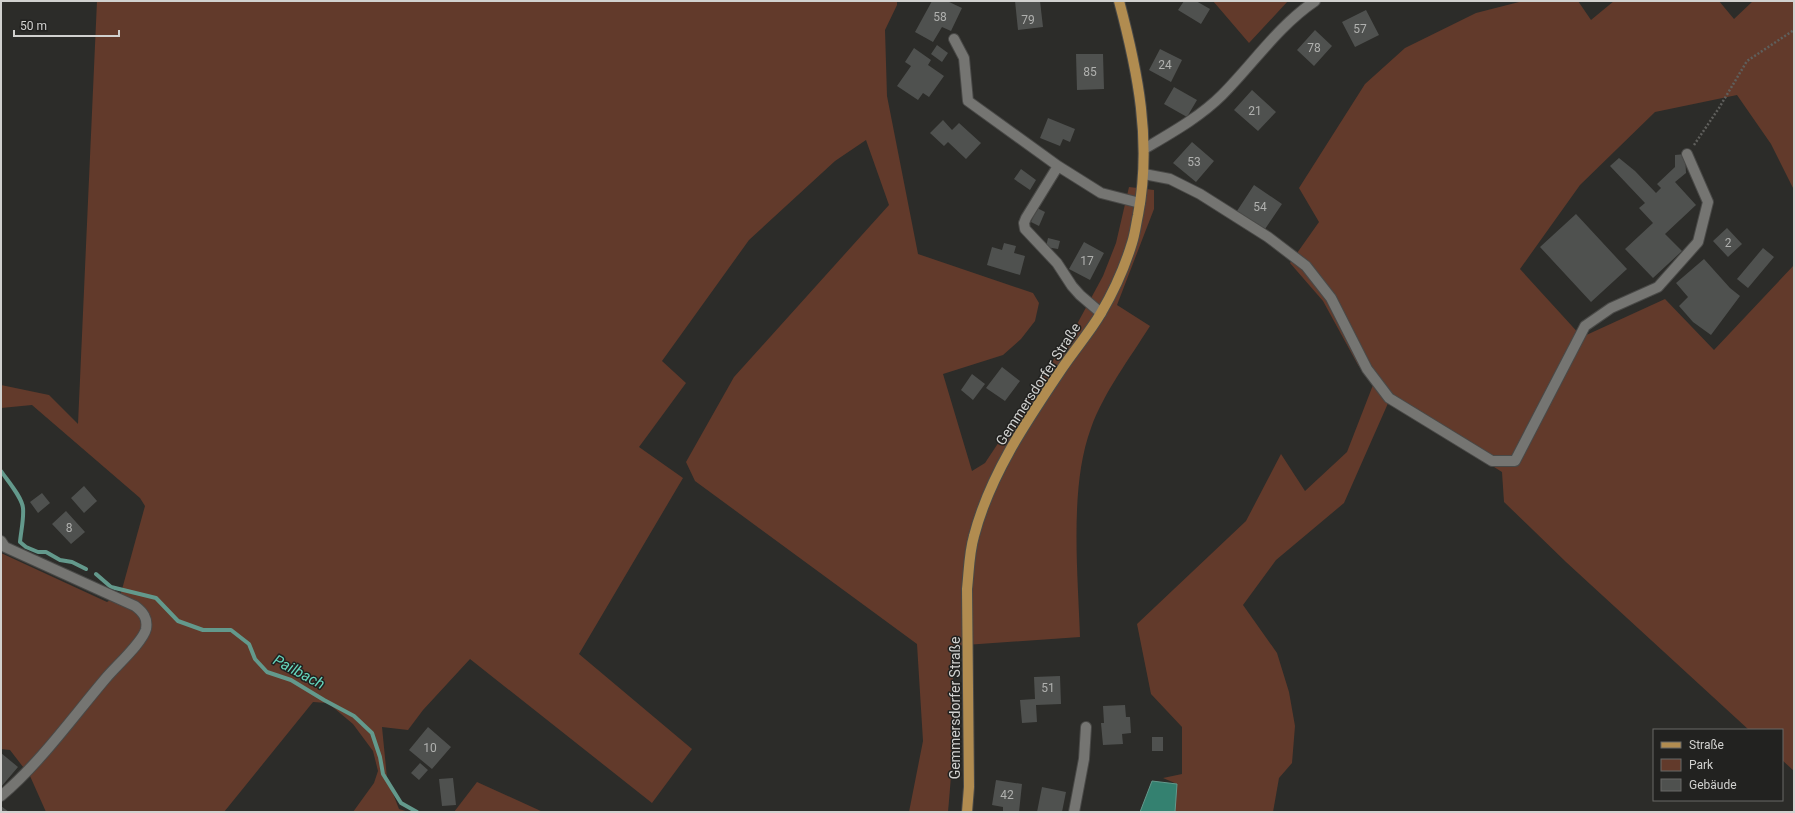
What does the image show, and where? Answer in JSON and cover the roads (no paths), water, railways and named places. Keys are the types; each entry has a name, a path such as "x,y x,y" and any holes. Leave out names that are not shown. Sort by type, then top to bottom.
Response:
{"main road":[{"name":"Gemmersdorfer Straße","path":"967,812 969,787 967,589 969,562 974,537 989,491 1022,429 1101,313 1114,289 1133,242 1144,174 1143,113 1132,48 1119,1"}],"lane":[{"path":"1144,150 1203,112 1222,96 1286,24 1315,1"},
{"path":"954,39 964,58 968,101 1058,166 1100,193 1140,203"},
{"path":"1144,174 1170,179 1200,194 1268,237 1306,266 1331,298 1368,369 1389,398 1492,461 1515,461 1584,326 1610,308 1658,287 1698,242 1708,202 1687,154"},
{"path":"1058,166 1026,218 1024,223 1025,229 1057,263 1072,286 1080,295 1101,313"},
{"path":"1,541 5,547 135,606 143,612 147,620 146,630 141,639 106,678 49,748 12,787 1,796"},
{"path":"1074,812 1084,759 1086,727"}],"waterway":[{"name":"Pailbach","path":"1,471 22,504 23,516 20,542 26,547 38,552 46,552 60,560 72,562 86,569"},
{"name":"Pailbach","path":"96,574 111,587 156,598 178,621 203,630 231,630 249,644 255,659 267,672 291,680 354,716 372,733 380,757 383,774 401,803 417,812"}]}
